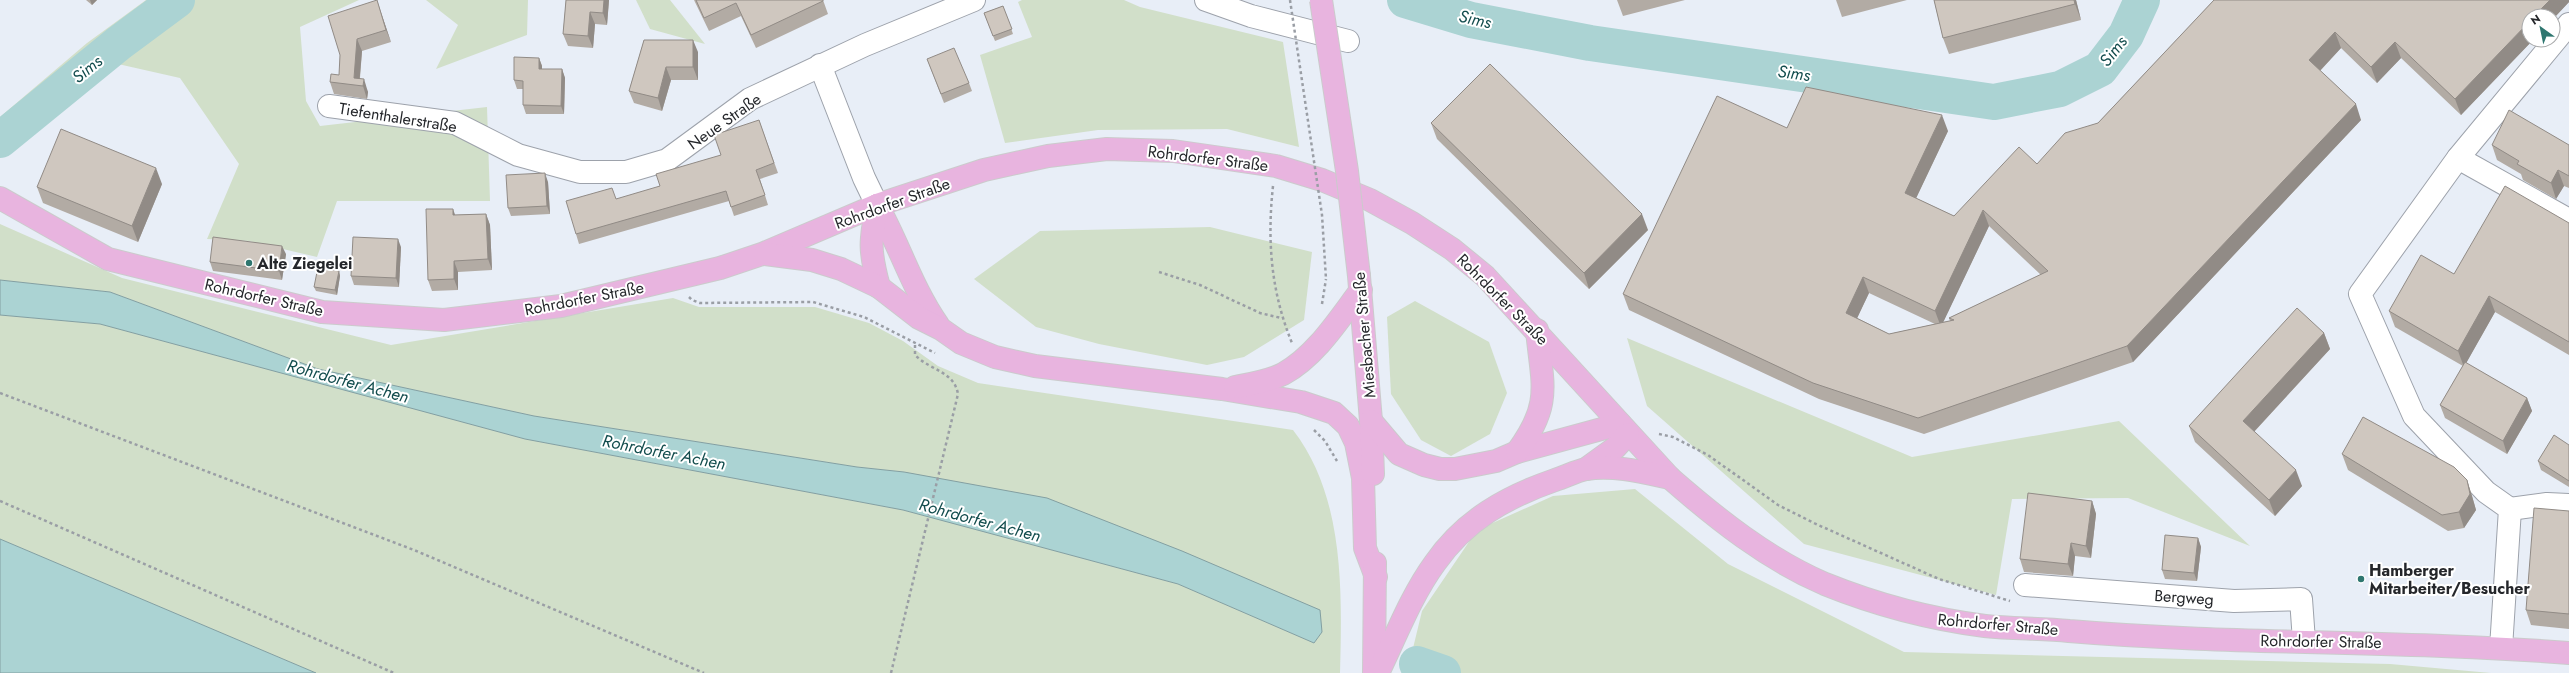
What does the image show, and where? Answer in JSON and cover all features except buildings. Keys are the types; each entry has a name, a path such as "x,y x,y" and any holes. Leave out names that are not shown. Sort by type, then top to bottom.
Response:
{"main road":[{"name":"Miesbacher Straße","path":"1321,0 1347,171 1360,283 1371,421 1376,576 1374,673"},
{"name":"Rohrdorfer Straße","path":"0,198 108,259 322,312 444,320 561,306 720,268 762,254 877,205 984,170 1048,156 1107,149 1173,151 1276,166 1322,180 1370,200 1452,248 1485,276 1537,330 1624,429 1670,478 1703,507 1779,560 1824,583 1876,603 1926,617 1987,626 2150,638 2304,640 2500,648 2569,653"},
{"path":"877,205 870,240 871,258 879,286"},
{"path":"877,205 894,235 922,302 941,328"},
{"path":"762,254 812,260 841,269 879,286 919,318 941,328 961,343 995,357 1035,366 1222,389 1322,407 1334,413 1348,426 1356,443 1363,478 1365,548 1376,576"},
{"path":"1222,389 1260,382 1283,374 1313,351 1360,283"},
{"path":"1517,452 1531,433 1539,416 1544,397 1537,330"},
{"path":"1371,421 1399,454 1424,465 1440,469 1455,469 1496,461 1517,452 1624,429"},
{"path":"1378,673 1414,598 1435,562 1457,536 1480,515 1507,499 1586,469 1615,448 1624,429"},
{"path":"1586,469 1627,468 1670,478"}],"street":[{"name":"Neue Straße","path":"626,172 668,160 750,99 820,65 974,0"},
{"path":"1206,0 1251,16 1348,41"},
{"path":"2569,24 2458,158 2360,294 2414,416 2486,492 2510,509 2547,504 2569,505"},
{"path":"820,65 864,178 877,205"},
{"name":"Tiefenthalerstraße","path":"329,106 455,123 518,155 580,172 626,172"},
{"path":"2458,158 2569,220"},
{"path":"2500,648 2510,509"},
{"name":"Bergweg","path":"2021,594 2234,601 2301,599 2304,640"}],"path":[{"path":"1290,0 1322,214 1326,279"},
{"path":"1276,166 1270,219 1272,271 1281,318 1294,350"},
{"path":"1159,272 1200,285 1260,313 1281,318"},
{"path":"891,673 958,394 956,383 949,376 924,364 915,355 915,344"},
{"path":"0,393 414,550 704,673"},
{"path":"1658,433 1673,437 1708,454 1778,505 1816,524 1939,579 2021,594"},
{"path":"0,501 394,673"}],"shaded area":[{"path":"146,0 359,0 300,27 306,101 320,126 487,107 490,201 337,201 317,257 249,241 207,239 239,164 180,78 118,64 0,157 0,117 87,43"},
{"path":"426,0 528,0 527,35 436,69 458,25"},
{"path":"636,0 670,0 705,44 650,29"},
{"path":"1022,0 1124,0 1140,7 1283,42 1299,147 1227,129 1098,130 1005,143 980,55 1032,37 1018,2"},
{"path":"0,224 122,278 391,345 673,298 699,307 815,307 869,323 903,341 938,366 978,383 1293,430 1310,456 1323,485 1337,546 1341,610 1340,673 316,673 0,539 0,315 100,324 525,439 903,510 1178,584 1314,643 1322,632 904,472 857,467 534,416 318,369 110,292 0,280"},
{"path":"1210,227 1312,252 1304,320 1244,357 1207,365 1099,344 1036,327 974,279 1040,231"},
{"path":"1415,301 1489,342 1507,393 1490,434 1451,456 1421,440 1391,394 1387,317"},
{"path":"1627,338 1912,457 2119,421 2250,546 2128,498 2012,499 1996,595 1804,544 1647,406"},
{"path":"1635,489 1728,564 1904,652 2390,664 2491,673 1407,673 1422,611 1477,530 1553,496"}],"water":[{"path":"0,280 110,292 318,369 534,416 857,467 904,472 1047,498 1182,551 1320,610 1322,632 1314,643 1178,584 903,510 525,439 100,324 0,315"},
{"path":"0,539 316,673 0,673"}],"waterway":[{"name":"Sims","path":"0,140 119,43 177,0"},
{"name":"Sims","path":"1405,0 1471,20 1590,43 1994,102 2060,89 2100,69 2126,35 2142,0"},
{"name":"Rohrdorfer Achen","path":"1417,664 1443,673"}],"place":[{"name":"Alte Ziegelei","path":"249,263"},
{"name":"Hamberger Mitarbeiter/Besucher","path":"2361,579"}]}
